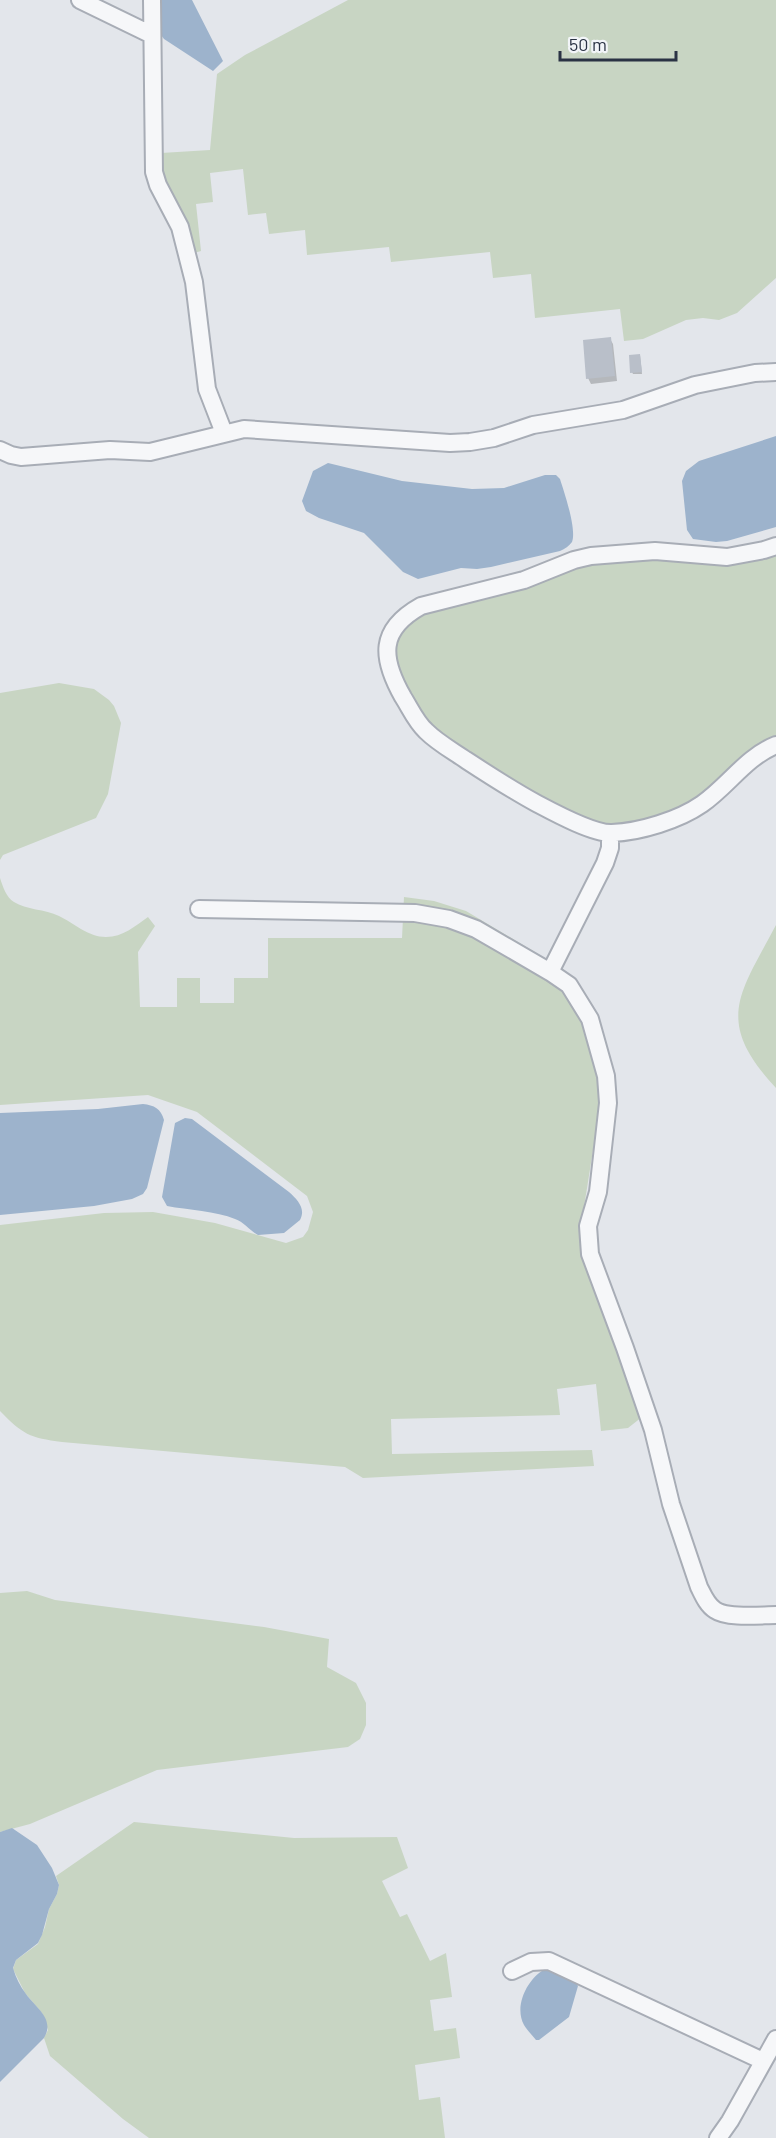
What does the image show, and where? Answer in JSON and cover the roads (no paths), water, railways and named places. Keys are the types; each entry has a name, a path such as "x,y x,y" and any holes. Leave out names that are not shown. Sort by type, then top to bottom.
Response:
{"street":[{"path":"80,0 152,35"},
{"path":"152,0 154,172 158,185 180,227 194,282 207,389 224,433"},
{"path":"0,450 21,457 110,450 140,452 174,447 244,429 450,443 470,442 494,438 533,425 623,410 695,385 754,373 776,372"},
{"path":"776,546 727,557 655,551 591,556 574,560 524,580 421,606 406,615 394,628 388,647 387,662 391,675 417,721 444,746 511,790 556,814 610,834 658,825 702,804 757,755 776,745"},
{"path":"550,972 605,863 610,848 610,834"},
{"path":"199,909 432,915 476,929 569,985 584,1007 594,1032 606,1076 608,1103 599,1181 588,1226 590,1254 649,1419 671,1504 699,1587 714,1610 733,1615 776,1615"},
{"path":"512,1971 531,1962 549,1961 763,2061"},
{"path":"718,2138 776,2038"}],"water":[{"path":"161,0 192,0 223,61 213,71 161,35"},
{"path":"776,436 776,527 727,541 693,539 687,530 682,481 686,471 699,461"},
{"path":"328,463 402,481 472,489 504,488 545,475 556,475 560,479 569,510 573,528 572,542 560,551 491,567 461,568 418,579 403,572 364,533 319,518 306,511 302,501 313,471"},
{"path":"143,1104 156,1108 164,1120 147,1188 143,1194 132,1199 94,1206 0,1215 0,1113 98,1109"},
{"path":"185,1118 192,1119 289,1192 302,1208 300,1220 284,1233 258,1235 238,1220 227,1216 167,1206 162,1197 175,1123"},
{"path":"12,1828 37,1845 52,1868 59,1885 38,1943 16,1960 13,1968 22,1988 43,2014 47,2031 44,2038 0,2082 0,1832"},
{"path":"547,1968 575,1981 578,1986 569,2017 536,2040 525,2027 520,2009 529,1984 534,1977"}]}
